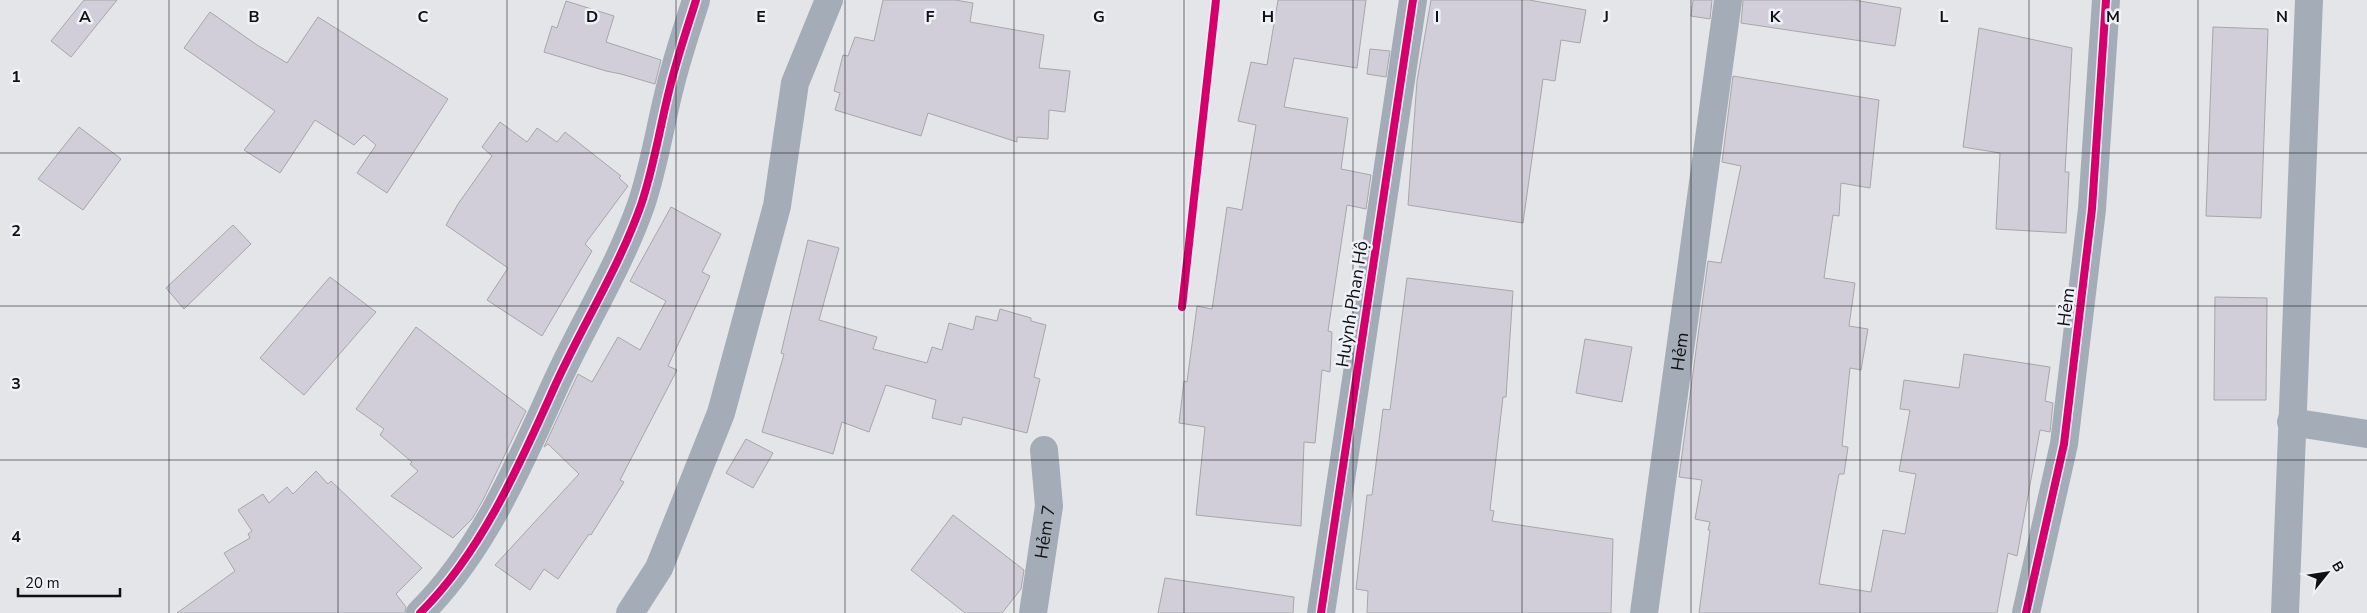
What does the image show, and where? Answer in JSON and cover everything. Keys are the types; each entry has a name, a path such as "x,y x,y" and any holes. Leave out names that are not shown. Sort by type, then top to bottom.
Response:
{"street":[{"path":"420,613 438,596 464,560 496,507 529,446 554,387 611,277 641,204 670,84 696,0"},
{"path":"630,613 659,568 721,413 777,206 795,83 830,0"},
{"name":"Huỳnh Phan Hộ","path":"1321,613 1413,0"},
{"name":"Hẻm","path":"1644,613 1728,0"},
{"name":"Hẻm","path":"2026,613 2064,444 2092,210 2106,0"},
{"path":"2284,613 2309,0"},
{"path":"2291,422 2367,434"},
{"name":"Hẻm 7","path":"1033,613 1049,506 1044,450"}],"building":[{"path":"84,0 117,0 71,57 51,41"},
{"path":"883,0 955,0 973,3 970,22 1044,35 1039,68 1070,71 1065,112 1049,110 1048,139 1017,137 1017,142 928,113 921,136 835,110 840,93 834,91 843,55 848,56 855,37 874,41"},
{"path":"1278,0 1366,0 1357,68 1294,58 1284,107 1348,118 1341,169 1371,175 1366,209 1347,205 1328,331 1332,332 1330,372 1322,370 1315,443 1304,442 1301,526 1196,515 1205,427 1179,423 1184,381 1187,382 1197,306 1212,309 1227,207 1242,210 1256,125 1238,121 1251,62 1267,65"},
{"path":"1431,0 1529,0 1586,10 1580,43 1561,40 1555,81 1543,79 1523,223 1408,205 1417,81"},
{"path":"1693,0 1712,0 1710,19 1691,16"},
{"path":"1743,0 1854,0 1901,8 1895,46 1741,23"},
{"path":"566,1 614,16 606,42 661,60 655,84 544,52 552,26 557,28"},
{"path":"210,12 257,45 287,63 318,17 448,99 387,193 357,173 376,145 364,135 354,145 315,120 280,173 244,150 275,111 184,48"},
{"path":"2213,27 2268,29 2261,218 2206,216"},
{"path":"1979,28 2072,48 2065,172 2069,172 2066,233 1996,229 2000,153 1963,147"},
{"path":"1370,49 1390,51 1386,77 1367,74"},
{"path":"1733,76 1879,100 1870,188 1841,183 1839,216 1833,215 1824,278 1855,283 1849,326 1868,329 1861,370 1850,368 1842,446 1848,447 1844,474 1839,474 1819,584 1871,592 1883,530 1905,534 1916,474 1899,471 1910,410 1900,409 1904,380 1959,388 1964,354 2050,367 2045,401 2053,403 2050,432 2040,430 2017,556 2008,553 1997,613 1699,613 1710,522 1695,519 1702,480 1679,477 1708,261 1721,263 1741,166 1722,162"},
{"path":"500,122 527,142 537,128 557,142 565,132 621,176 619,178 628,186 585,244 592,251 542,336 487,300 508,268 446,225 458,204 492,156 482,147"},
{"path":"79,127 121,159 83,210 38,179"},
{"path":"671,207 721,234 702,272 710,276 668,366 677,370 620,480 624,482 591,535 589,534 558,579 544,569 530,590 495,565 579,474 548,444 544,447 578,374 592,382 618,337 640,350 666,301 630,281"},
{"path":"233,225 251,244 184,309 166,288"},
{"path":"808,240 839,248 819,320 877,337 873,349 927,363 932,347 942,350 949,323 973,330 976,316 997,321 1000,309 1031,318 1031,321 1046,325 1034,377 1040,379 1027,433 963,417 961,425 932,418 936,400 886,385 869,432 842,422 833,454 762,432 784,354 781,353"},
{"path":"330,277 376,312 304,395 260,358"},
{"path":"1407,278 1513,291 1506,397 1503,397 1490,510 1494,511 1492,521 1613,539 1611,613 1367,613 1368,591 1356,589 1367,495 1372,495 1383,409 1390,410"},
{"path":"2215,297 2267,298 2266,400 2214,400"},
{"path":"416,327 526,411 483,500 472,519 453,538 391,496 418,471 410,464 412,462 380,435 384,429 356,409"},
{"path":"1585,339 1632,347 1622,402 1576,393"},
{"path":"746,439 773,453 753,488 726,473"},
{"path":"316,471 328,484 331,481 422,568 396,594 406,607 405,613 177,613 235,571 224,553 250,538 248,534 252,531 238,510 263,494 269,503 287,487 293,494"},
{"path":"953,515 1024,570 1021,589 1002,613 965,613 911,570"},
{"path":"1165,578 1294,597 1293,613 1158,613"}],"cycle path":[{"path":"420,613 462,564 497,508 632,229 646,191 666,102 696,0"},
{"path":"1182,307 1216,0"},
{"path":"1321,613 1413,0"},
{"path":"2026,613 2064,444 2092,209 2106,0"}]}
